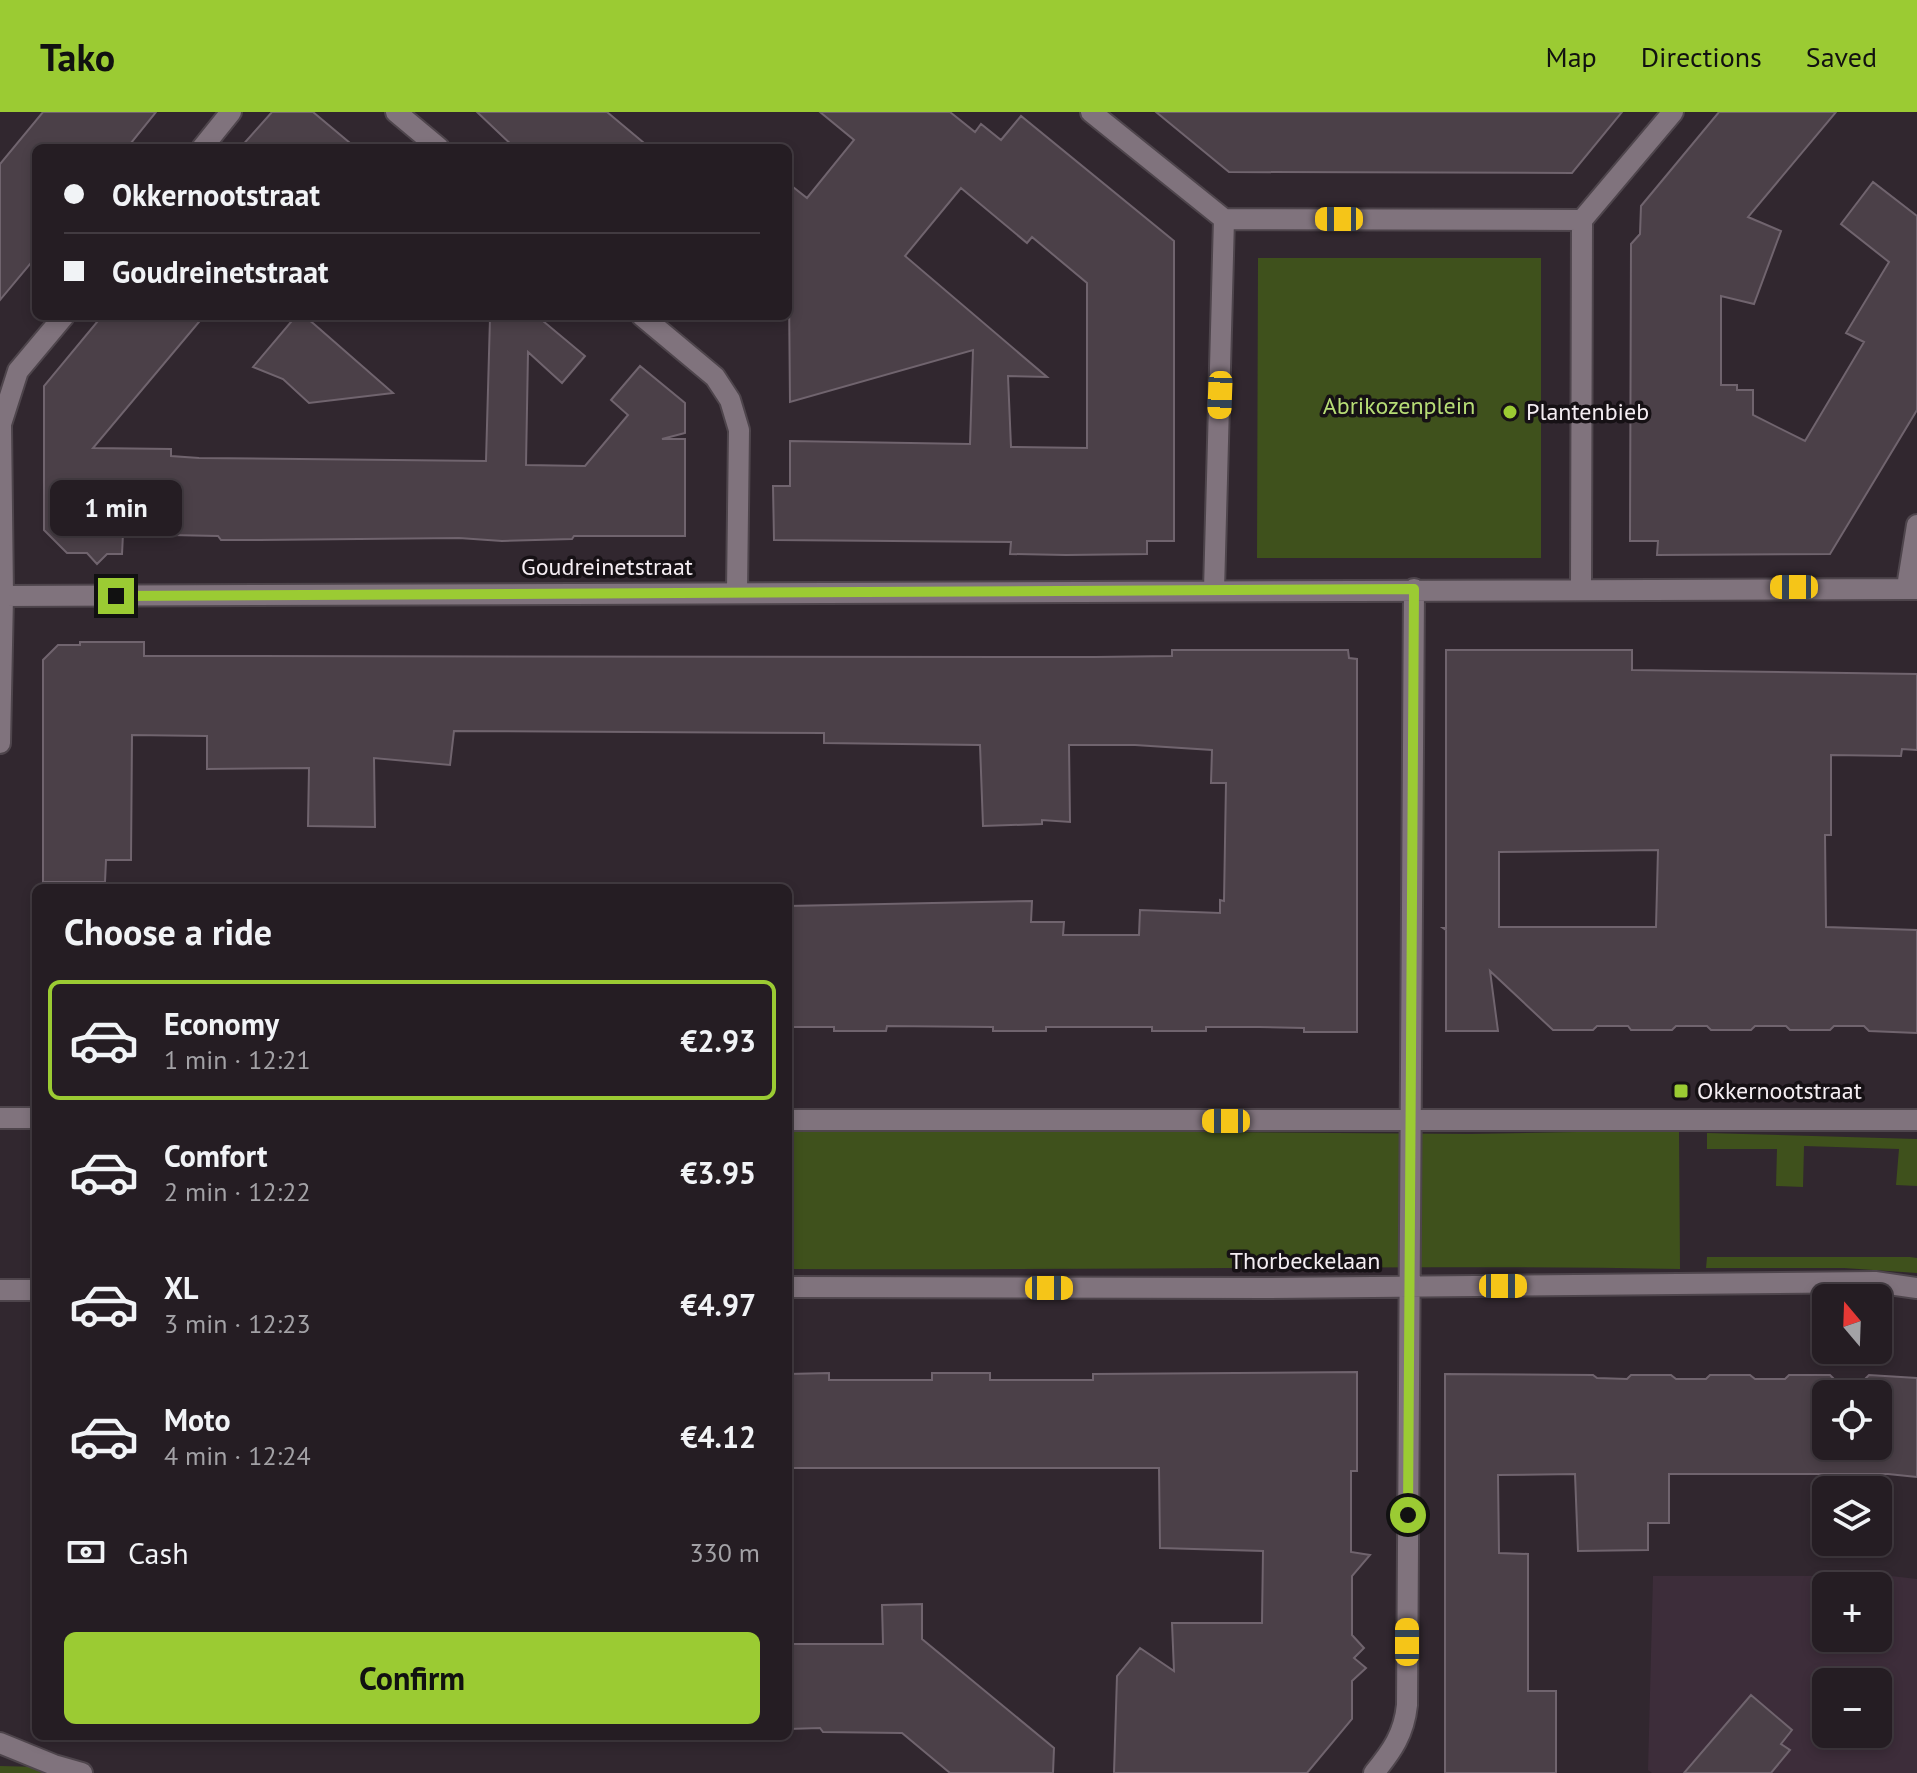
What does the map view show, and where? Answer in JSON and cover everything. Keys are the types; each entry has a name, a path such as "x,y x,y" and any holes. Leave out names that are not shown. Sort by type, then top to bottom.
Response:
{"street":[{"path":"205,144 231,112"},
{"path":"396,112 434,144"},
{"path":"1091,112 1224,219 1582,220"},
{"path":"1581,588 1582,220 1673,112"},
{"path":"1224,219 1214,590 1912,588 1917,525"},
{"path":"0,743 1,424 18,371 61,320"},
{"path":"647,320 715,377 730,400 739,430 737,592"},
{"path":"1374,1773 1394,1749 1405,1725 1407,1705 1414,589"},
{"name":"Goudreinetstraat","path":"1,596 1214,590"},
{"path":"0,1118 32,1118"},
{"path":"792,1120 1917,1120"},
{"name":"Thorbeckelaan","path":"792,1287 1409,1287 1875,1282 1917,1288"},
{"path":"0,1290 32,1290"},
{"path":"0,1743 82,1773"}],"shaded area":[{"path":"1653,1576 1812,1576 1812,1652 1892,1652 1892,1576 1917,1579 1917,1773 1652,1773 1648,1770"}],"green space":[{"name":"Abrikozenplein","path":"1258,258 1541,258 1541,558 1257,558"},
{"path":"792,1130 1470,1134 1679,1130 1680,1269 792,1269"},
{"path":"1707,1133 1917,1139 1917,1186 1896,1185 1899,1149 1804,1146 1803,1187 1776,1186 1777,1149 1707,1149"},
{"path":"1707,1257 1910,1257 1917,1258 1917,1273 1844,1268 1706,1268"},
{"path":"0,1766 39,1767 51,1773 0,1773"}],"building":[{"path":"43,112 156,112 130,144 32,144 32,262 0,300 0,164"},
{"path":"272,112 313,112 351,144 244,144"},
{"path":"477,112 607,112 645,144 511,144"},
{"path":"820,112 950,112 975,132 981,124 1001,140 1021,116 1174,241 1174,541 1147,541 1147,554 1066,555 1010,554 1011,542 774,540 773,486 790,486 790,441 970,444 973,350 790,402 792,186 807,198 854,140","holes":["961,188 1027,243 1032,237 1087,283 1087,448 1011,447 1008,376 1047,377 905,256"]},
{"path":"1156,112 1622,112 1572,173 1229,172"},
{"path":"1719,112 1836,112 1748,217 1781,231 1754,304 1721,296 1721,385 1737,385 1737,390 1753,390 1753,415 1805,441 1864,342 1846,333 1889,262 1841,224 1873,182 1917,216 1917,410 1830,554 1657,555 1658,541 1630,541 1631,244 1640,234 1641,206"},
{"path":"99,320 201,320 93,448 171,449 171,456 199,458 486,461 490,320 542,320 585,356 562,383 528,352 526,465 585,466 628,415 611,400 640,366 685,403 685,433 662,439 685,439 685,536 574,536 572,539 502,541 459,538 221,540 218,536 123,534 122,554 107,554 97,564 87,553 67,553 44,530 44,386"},
{"path":"293,320 309,320 393,393 309,403 283,379 253,367"},
{"path":"80,642 144,642 144,656 1095,657 1172,656 1172,650 1348,650 1349,658 1357,659 1357,1032 1304,1032 1304,1028 1259,1027 1152,1031 1152,1027 1046,1027 1046,1031 993,1031 993,1027 887,1026 886,1031 834,1031 834,1027 792,1027 792,906 1032,901 1031,922 1064,922 1063,935 1139,935 1140,910 1220,913 1220,900 1224,901 1226,783 1211,783 1212,750 1069,745 1070,822 1042,820 1042,824 983,826 980,745 824,743 824,733 454,731 450,765 374,758 375,827 308,826 309,768 207,769 207,736 132,735 131,860 106,860 105,882 43,882 43,660 58,645 80,645"},
{"path":"1446,650 1632,650 1632,670 1917,674 1917,750 1902,749 1901,756 1831,755 1831,835 1825,835 1826,927 1917,930 1917,1033 1869,1031 1864,1026 1834,1026 1830,1030 1755,1026 1751,1030 1711,1030 1707,1026 1676,1026 1672,1030 1631,1030 1628,1026 1597,1026 1593,1030 1553,1030 1490,971 1498,1031 1446,1031 1446,930 1443,928 1446,928","holes":["1658,850 1656,927 1499,927 1499,852"]},
{"path":"1357,1372 1357,1471 1351,1471 1351,1552 1370,1555 1352,1576 1352,1635 1364,1648 1354,1658 1366,1668 1352,1681 1352,1719 1307,1773 1114,1773 1117,1676 1140,1648 1174,1671 1172,1623 1262,1623 1263,1551 1160,1548 1159,1468 792,1468 792,1374 829,1373 829,1380 932,1380 932,1373 990,1373 990,1380 1093,1380 1093,1374"},
{"path":"1445,1374 1593,1375 1597,1378 1627,1379 1631,1375 1671,1375 1676,1379 1706,1379 1710,1375 1750,1375 1755,1379 1785,1379 1789,1375 1830,1375 1834,1379 1865,1379 1869,1375 1917,1378 1917,1477 1888,1474 1669,1474 1669,1523 1648,1523 1648,1550 1578,1551 1575,1474 1498,1475 1499,1553 1528,1554 1528,1691 1556,1691 1556,1773 1445,1773"},
{"path":"922,1604 922,1639 1054,1748 1053,1773 950,1773 902,1733 792,1729 792,1644 883,1644 882,1605"},
{"path":"1751,1695 1792,1730 1781,1744 1790,1750 1771,1773 1684,1773"}],"place":[{"name":"Plantenbieb","path":"1510,412"},
{"name":"Okkernootstraat","path":"1681,1091"}],"route":[{"path":"116,596 1414,589 1408,1515"}]}
